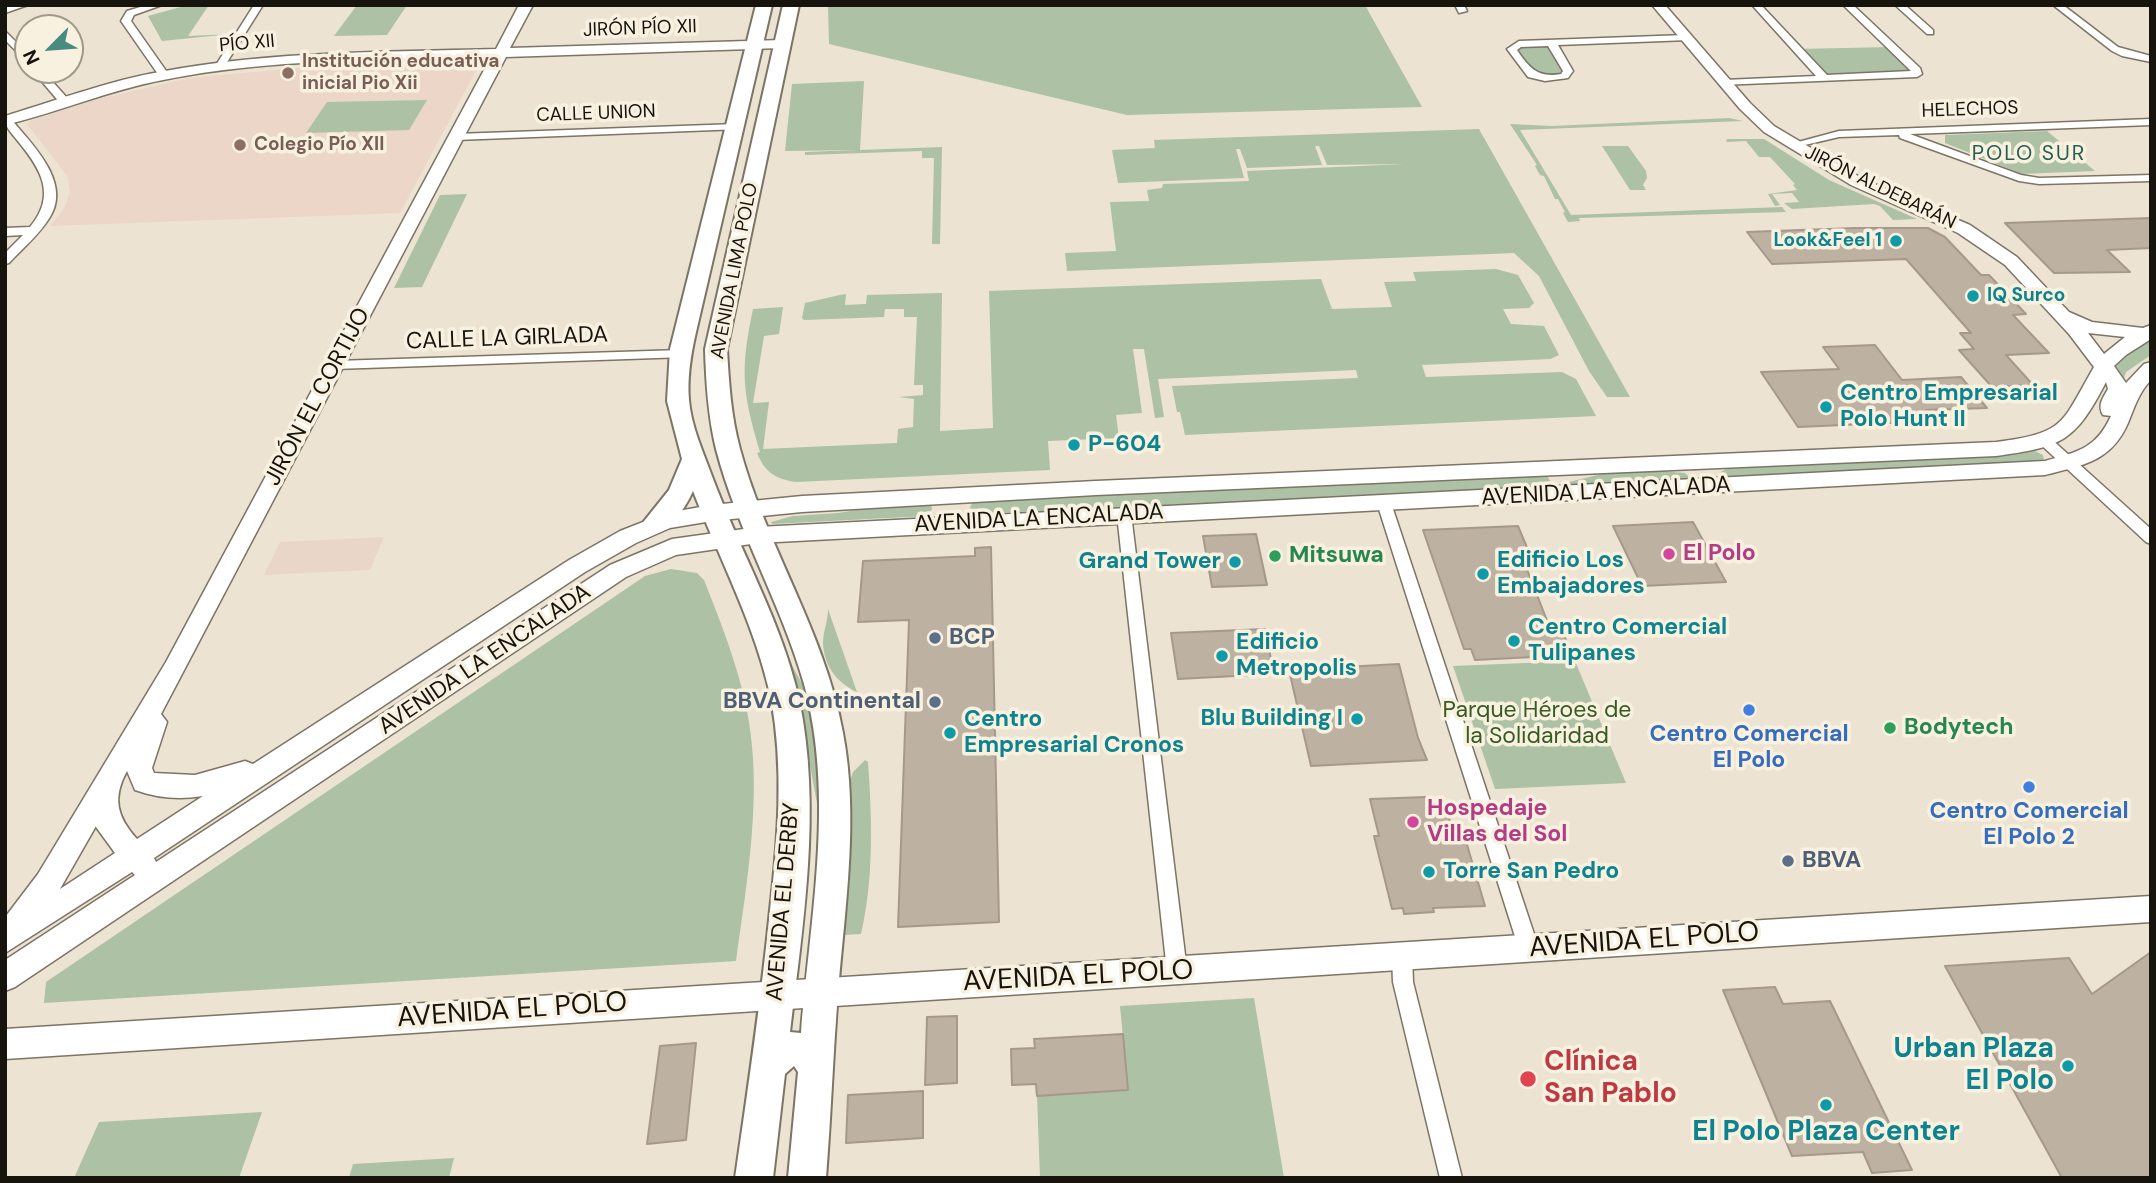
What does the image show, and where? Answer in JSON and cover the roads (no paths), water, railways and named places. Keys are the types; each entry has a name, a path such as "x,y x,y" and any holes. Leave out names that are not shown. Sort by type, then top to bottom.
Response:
{"main road":[{"name":"JIRÓN EL CORTIJO","path":"5,933 21,920 42,893 174,669 526,5"},
{"name":"AVENIDA LIMA POLO","path":"712,513 678,399 681,354 764,5"},
{"name":"AVENIDA LIMA POLO","path":"758,535 722,425 715,369 716,349 791,5"},
{"name":"JIRÓN ALDEBARÁN","path":"1658,5 1724,83 1769,129 1857,182 1949,221 1979,238 2011,261 2060,312 2104,367"},
{"name":"JIRÓN PÍO XII","path":"500,52 782,44"},
{"name":"PÍO XII","path":"6,120 164,75 222,65 272,60 500,52"},
{"path":"725,171 755,170"},
{"path":"2060,312 2088,327 2148,333"},
{"name":"AVENIDA LA ENCALADA","path":"5,940 577,566 654,525 748,509 944,495 1996,449 2043,440 2062,432 2071,422 2104,367 2118,352 2148,333"},
{"path":"2104,367 2118,389 2110,404 2113,434"},
{"name":"AVENIDA LA ENCALADA","path":"5,976 618,571 672,547 758,535 945,523 2030,470 2070,463 2094,452 2113,434 2134,386 2151,368"},
{"path":"654,525 680,494 694,459"},
{"path":"944,495 945,523"},
{"name":"AVENIDA EL DERBY","path":"712,513 751,595 773,654 785,699 791,743 792,851 778,995 754,1178"},
{"name":"AVENIDA EL DERBY","path":"758,535 807,652 819,688 829,733 834,825 807,1178"},
{"path":"174,669 139,768 144,782 167,789 206,786 299,747"},
{"path":"106,786 109,827 156,878"},
{"path":"5,976 72,922 78,910 69,905 53,909"},
{"name":"AVENIDA EL POLO","path":"5,1044 2151,909"},
{"path":"767,1074 776,1056 793,1048 810,1054 815,1071"}],"street":[{"path":"5,10 24,5"},
{"path":"158,5 130,13 126,21 164,75"},
{"path":"222,65 259,5"},
{"path":"1756,5 1825,79"},
{"path":"1724,83 1917,74 1916,70 1847,5"},
{"path":"1899,5 1930,33"},
{"path":"2057,5 2115,49 2125,54 2151,59"},
{"path":"1552,44 1568,71 1564,76 1533,77 1526,72 1512,49 1519,44 1686,38"},
{"path":"49,84 65,102"},
{"path":"5,260 48,209 51,194 47,175 6,120"},
{"name":"HELECHOS","path":"1792,145 1839,134 2151,122"},
{"name":"CALLE UNION","path":"456,137 737,127"},
{"path":"1927,129 1927,142"},
{"path":"1880,132 1927,142 1994,171 2020,178 2039,181 2151,178"},
{"path":"5,232 30,231"},
{"name":"CALLE LA GIRLADA","path":"335,365 681,354"},
{"path":"2043,440 2151,538"},
{"path":"1384,503 1529,949"},
{"path":"1124,514 1177,971"},
{"path":"1402,956 1403,982 1451,1178"}],"place":[{"name":"Institución educativa inicial Pio Xii","path":"288,73"},
{"name":"Colegio Pío XII","path":"240,145"},
{"name":"Look&Feel 1","path":"1896,241"},
{"name":"IQ Surco","path":"1973,296"},
{"name":"Centro Empresarial Polo Hunt II","path":"1826,407"},
{"name":"P-604","path":"1074,445"},
{"name":"El Polo","path":"1669,554"},
{"name":"Mitsuwa","path":"1275,556"},
{"name":"Grand Tower","path":"1235,562"},
{"name":"Edificio Los Embajadores","path":"1483,574"},
{"name":"BCP","path":"935,638"},
{"name":"Centro Comercial Tulipanes","path":"1514,641"},
{"name":"Edificio Metropolis","path":"1222,656"},
{"name":"BBVA Continental","path":"935,702"},
{"name":"Centro Comercial El Polo","path":"1749,710"},
{"name":"Blu Building I","path":"1357,719"},
{"name":"Bodytech","path":"1890,728"},
{"name":"Centro Empresarial Cronos","path":"950,733"},
{"name":"Centro Comercial El Polo 2","path":"2029,787"},
{"name":"Hospedaje Villas del Sol","path":"1413,822"},
{"name":"BBVA","path":"1788,861"},
{"name":"Torre San Pedro","path":"1429,872"},
{"name":"Urban Plaza El Polo","path":"2068,1066"},
{"name":"Clínica San Pablo","path":"1528,1079"},
{"name":"El Polo Plaza Center","path":"1826,1105"}],"district":[{"name":"POLO SUR","path":"2029,154"}],"park label":[{"name":"Parque Héroes de la Solidaridad","path":"1537,724"}]}
